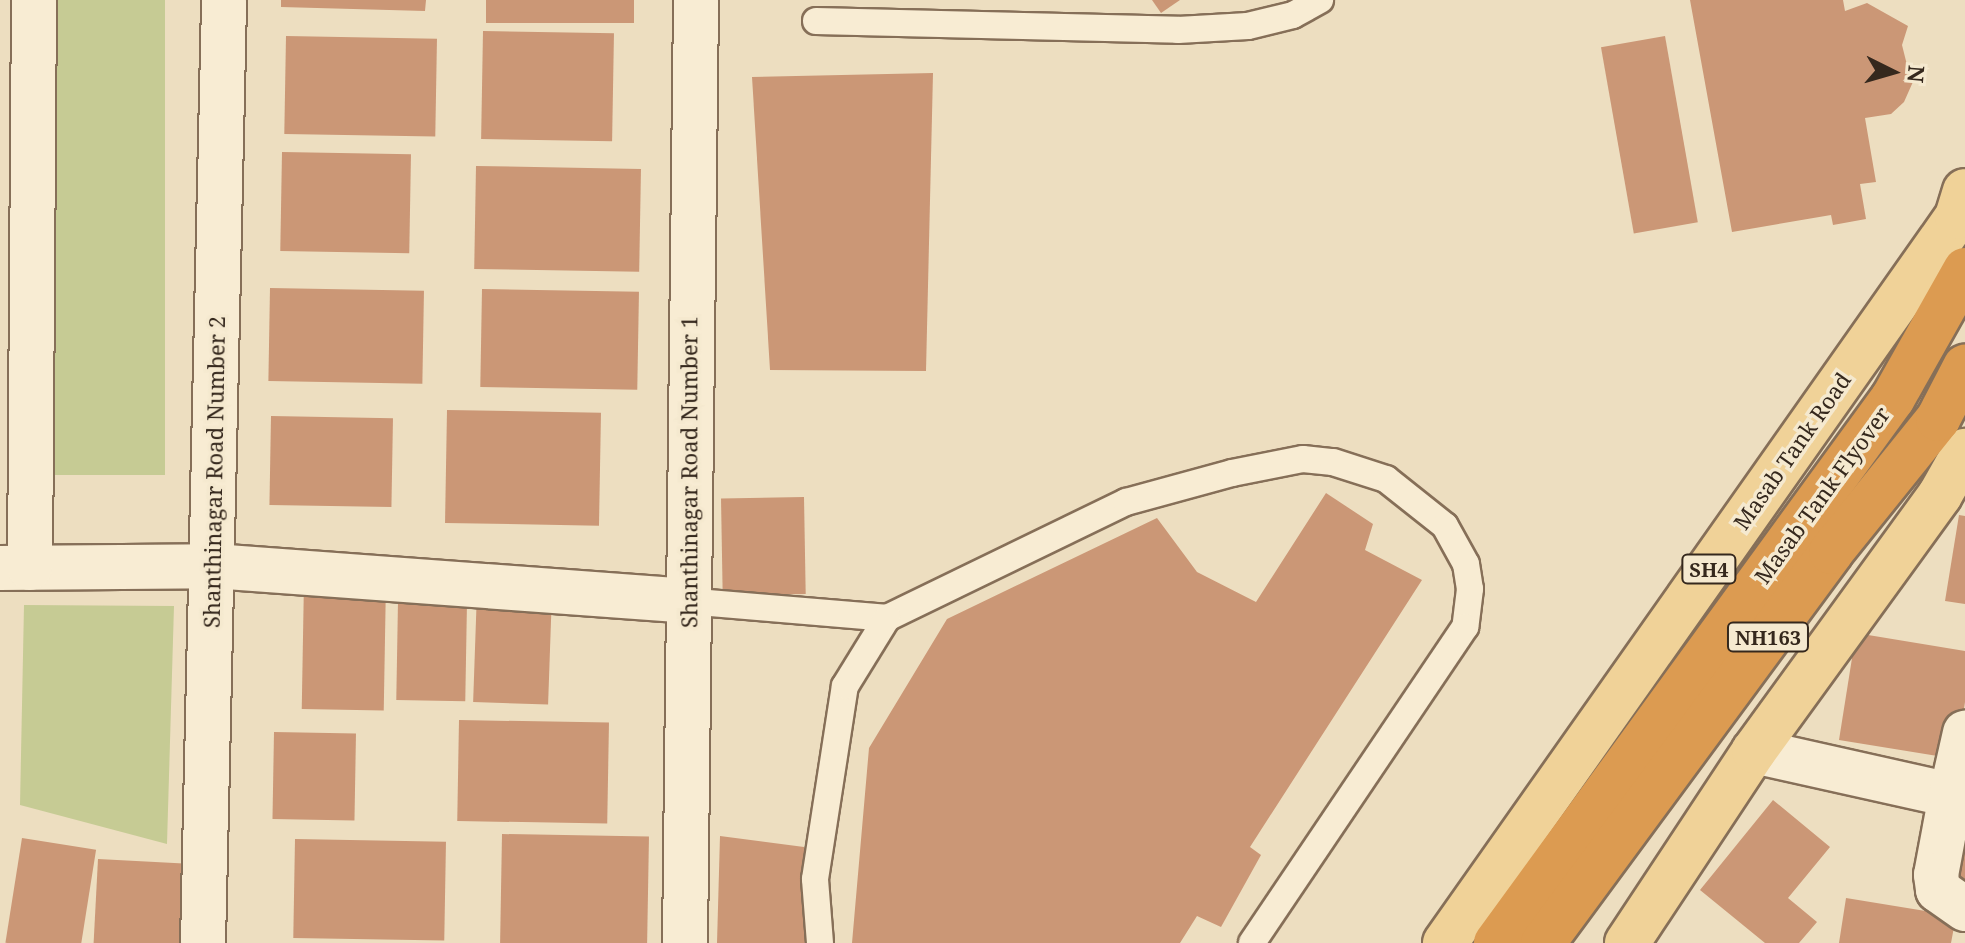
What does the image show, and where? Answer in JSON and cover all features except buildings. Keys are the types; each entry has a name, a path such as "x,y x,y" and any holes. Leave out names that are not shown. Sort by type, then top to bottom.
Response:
{"highway":[{"name":"Masab Tank Flyover","path":"1543,943 1556,891 1893,398 1965,270"},
{"name":"Masab Tank Flyover","path":"1496,943 1556,891 1938,419 1965,367"}],"main road":[{"name":"Masab Tank Road","path":"1445,943 1957,217 1965,191"},
{"path":"1627,943 1754,751 1952,497 1965,451"}],"street":[{"path":"34,0 15,568 213,566 685,601"},
{"name":"Shanthinagar Road Number 2","path":"203,943 224,0"},
{"name":"Shanthinagar Road Number 1","path":"685,943 689,662 685,601 696,0"},
{"path":"1965,733 1936,875 1938,890 1965,909"},
{"path":"1754,751 1951,795"}],"lane":[{"path":"816,21 1178,30 1248,26 1293,15 1320,0"},
{"path":"685,601 887,618 1126,502 1267,463 1333,462 1386,479 1445,526 1466,564 1470,589 1465,627 1252,943"},
{"path":"820,943 815,879 845,686 887,618"}],"green space":[{"path":"55,0 165,0 165,475 55,475"},
{"path":"24,605 174,606 167,844 20,805"}]}
